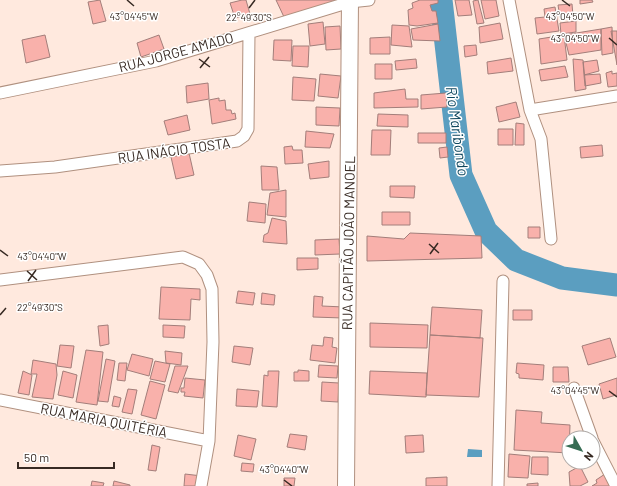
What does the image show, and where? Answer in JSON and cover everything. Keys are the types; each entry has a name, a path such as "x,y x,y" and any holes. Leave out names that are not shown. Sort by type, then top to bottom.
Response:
{"main road":[{"name":"RUA CAPITÃO JOÃO MANOEL","path":"346,486 350,1"}],"street":[{"name":"RUA JORGE AMADO","path":"0,93 156,61 350,1 369,0"},
{"path":"509,0 530,110 541,139 551,239"},
{"name":"RUA INÁCIO TOSTA","path":"0,171 55,167 237,141 244,136 248,129 250,33"},
{"path":"530,110 617,96"},
{"path":"0,280 183,257 199,264 207,275 212,289 213,342 209,441 201,486"},
{"path":"498,486 503,281"},
{"path":"574,388 589,430"},
{"name":"RUA MARIA QUITÉRIA","path":"0,400 209,441"},
{"path":"601,457 616,486"}],"water":[{"path":"468,449 482,450 482,457 467,457"}],"building":[{"path":"100,0 106,21 93,24 88,2"},
{"path":"246,0 250,14 235,18 230,3"},
{"path":"276,0 336,0 336,2 284,17"},
{"path":"420,0 438,0 438,3 430,5 432,11 436,11 438,23 417,26 409,25 408,10 413,8 412,3"},
{"path":"455,0 469,0 472,15 458,16"},
{"path":"478,0 484,23 477,24 473,1"},
{"path":"481,0 496,0 499,16 485,19"},
{"path":"580,0 592,0 593,2 580,4"},
{"path":"572,4 573,16 560,18 558,5"},
{"path":"555,7 559,31 537,34 535,18 545,17 544,9"},
{"path":"576,21 576,32 561,34 560,23"},
{"path":"323,22 325,44 310,46 308,24"},
{"path":"500,23 503,39 480,43 479,27"},
{"path":"438,24 440,41 413,40 411,29"},
{"path":"392,25 409,26 412,47 391,45"},
{"path":"340,26 341,49 326,50 325,27"},
{"path":"612,27 613,53 602,55 601,29"},
{"path":"601,29 601,50 569,55 564,35"},
{"path":"611,31 617,31 617,65"},
{"path":"45,35 50,57 26,63 22,40"},
{"path":"159,35 164,49 141,57 137,43"},
{"path":"564,35 567,60 541,64 539,39"},
{"path":"390,37 390,54 370,54 370,38"},
{"path":"274,40 292,40 291,61 273,60"},
{"path":"476,45 477,55 465,57 464,46"},
{"path":"293,46 309,46 308,67 292,66"},
{"path":"511,58 513,71 488,74 487,62"},
{"path":"416,59 417,68 396,70 395,61"},
{"path":"573,59 583,60 586,89 575,91"},
{"path":"597,60 599,71 584,75 583,62"},
{"path":"375,64 392,64 392,79 375,79"},
{"path":"565,66 568,77 541,81 539,70"},
{"path":"612,71 612,74 617,73 617,86 608,87 606,73"},
{"path":"320,74 341,76 338,98 318,96"},
{"path":"600,74 601,83 585,86 584,75"},
{"path":"293,77 316,79 314,101 292,100"},
{"path":"208,83 209,99 187,103 186,86"},
{"path":"405,89 406,99 418,99 418,107 374,108 374,93"},
{"path":"446,93 447,107 421,109 421,95"},
{"path":"219,98 219,101 225,100 226,110 231,110 232,114 235,113 236,119 212,124 209,100"},
{"path":"516,102 520,117 499,122 496,107"},
{"path":"316,107 340,108 339,126 316,125"},
{"path":"378,114 408,115 408,127 377,126"},
{"path":"187,115 190,130 168,135 164,121"},
{"path":"516,123 524,124 524,145 515,145"},
{"path":"498,129 513,129 513,145 498,145"},
{"path":"372,130 391,130 390,155 371,155"},
{"path":"306,131 334,134 330,148 305,147"},
{"path":"418,133 446,133 446,143 418,143"},
{"path":"602,145 603,156 581,158 580,147"},
{"path":"292,146 293,150 302,150 303,163 285,164 284,147"},
{"path":"447,147 448,157 440,158 439,148"},
{"path":"189,153 194,175 176,179 171,157"},
{"path":"329,161 329,177 310,179 308,164"},
{"path":"261,166 277,167 279,190 262,190"},
{"path":"390,186 415,186 414,198 390,197"},
{"path":"286,190 286,217 267,215 270,193"},
{"path":"249,202 266,204 265,223 247,221"},
{"path":"382,212 410,212 410,225 382,225"},
{"path":"272,218 286,221 287,244 263,242 264,235 268,233"},
{"path":"528,227 540,227 540,238 528,238"},
{"path":"410,233 481,236 482,258 367,261 367,236 404,239"},
{"path":"339,239 340,254 315,255 315,240"},
{"path":"297,258 318,258 318,269 297,270"},
{"path":"161,287 200,289 200,300 191,299 190,320 159,319"},
{"path":"238,291 255,293 253,305 236,303"},
{"path":"262,293 275,295 274,305 261,304"},
{"path":"314,296 323,297 322,306 344,307 343,318 313,317"},
{"path":"432,307 482,310 480,338 430,335"},
{"path":"513,310 532,310 532,320 513,320"},
{"path":"370,323 428,325 427,348 370,347"},
{"path":"108,325 109,344 100,346 98,326"},
{"path":"163,325 185,326 184,338 163,337"},
{"path":"430,335 483,338 479,397 426,395"},
{"path":"324,337 333,338 332,347 337,348 335,363 310,360 312,345 323,346"},
{"path":"610,338 616,357 588,365 582,346"},
{"path":"60,345 74,346 71,368 57,366"},
{"path":"234,346 253,348 250,365 232,362"},
{"path":"86,350 103,352 97,405 76,402"},
{"path":"165,351 182,353 181,365 166,363"},
{"path":"132,354 153,359 149,376 127,370"},
{"path":"106,359 115,361 108,402 98,401"},
{"path":"33,360 56,364 57,375 53,399 32,397 37,374 31,374"},
{"path":"155,361 170,364 165,382 150,379"},
{"path":"119,363 127,363 125,381 117,380"},
{"path":"517,363 544,365 543,380 519,378 519,374 516,373"},
{"path":"319,365 338,366 337,378 318,377"},
{"path":"175,366 188,366 178,393 168,391"},
{"path":"553,367 568,367 569,382 553,382"},
{"path":"298,370 309,371 309,381 294,381 294,372 298,372"},
{"path":"23,371 32,375 29,395 18,393"},
{"path":"63,371 77,375 73,398 58,395"},
{"path":"268,371 279,371 277,407 262,406 264,375 268,376"},
{"path":"370,371 427,373 426,397 369,394"},
{"path":"185,378 205,380 203,398 184,396 185,392 181,392 181,388 184,388"},
{"path":"617,378 617,397 616,395 603,399 599,384"},
{"path":"150,381 165,385 156,419 141,415"},
{"path":"322,382 339,383 338,402 321,401"},
{"path":"128,389 137,390 132,414 122,412"},
{"path":"237,389 259,391 257,407 236,406"},
{"path":"114,396 121,398 119,407 112,406"},
{"path":"516,410 542,412 541,423 570,425 570,430 561,430 561,453 514,450"},
{"path":"290,434 307,436 305,450 287,447"},
{"path":"238,435 256,439 251,460 234,456"},
{"path":"423,435 424,452 406,453 405,436"},
{"path":"152,445 160,447 156,471 148,470"},
{"path":"509,454 530,456 528,478 508,477"},
{"path":"532,457 548,457 548,475 531,474"},
{"path":"242,463 254,464 253,472 241,471"},
{"path":"573,470 582,470 588,482 580,486 570,486 569,472"},
{"path":"185,474 202,476 201,486 184,486"},
{"path":"605,474 612,486 592,486 597,483 596,480"},
{"path":"447,477 447,486 426,486 426,478"},
{"path":"284,478 295,478 294,486 284,486"},
{"path":"92,481 104,483 103,486 91,486"},
{"path":"114,481 130,485 130,486 113,486"},
{"path":"538,483 538,486 527,486 527,484"}],"waterway":[{"name":"Rio Maribondo","path":"441,0 461,175 486,231 516,260 562,278 617,285"}]}
